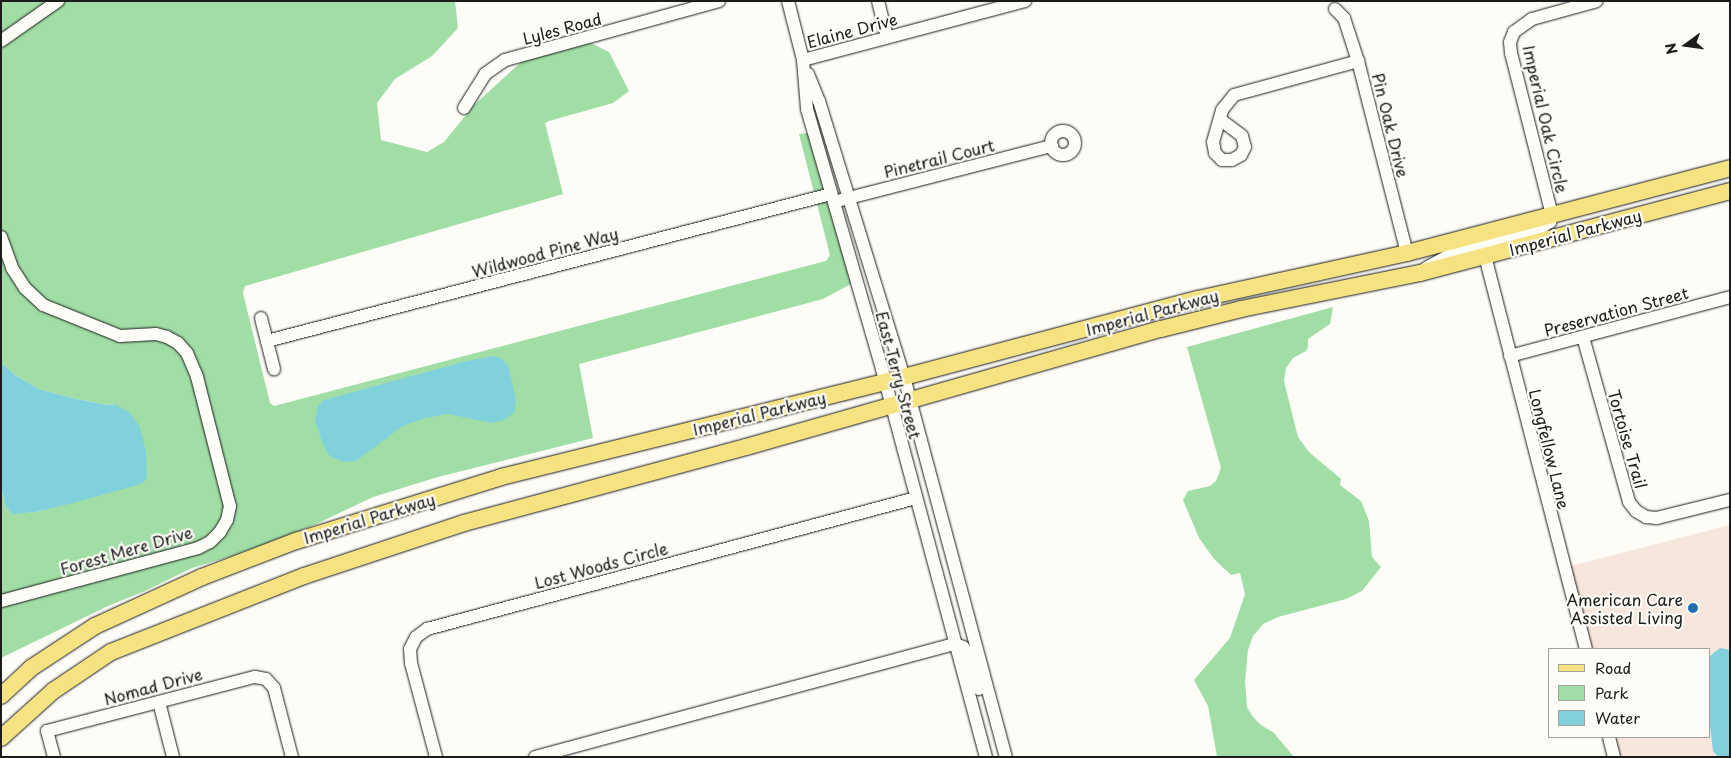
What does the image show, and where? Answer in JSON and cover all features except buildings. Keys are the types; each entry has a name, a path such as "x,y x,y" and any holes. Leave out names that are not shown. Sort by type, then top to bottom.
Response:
{"main road":[{"name":"Imperial Parkway","path":"1,696 31,668 95,626 202,577 296,541 501,477 885,382 1198,299 1407,253 1730,168"},
{"name":"Imperial Parkway","path":"1,738 52,692 111,652 304,576 464,523 910,401 948,388 1241,309 1420,272 1730,191"}],"street":[{"path":"1,41 58,1"},
{"name":"Lyles Road","path":"464,108 485,74 505,60 719,1"},
{"name":"East Terry Street","path":"788,1 803,60 807,108 885,382 986,757"},
{"path":"878,1 888,37"},
{"name":"Elaine Drive","path":"803,60 1006,4 1025,1"},
{"name":"Imperial Oak Circle","path":"1552,215 1511,53 1510,42 1514,32 1532,19 1597,1"},
{"name":"Pin Oak Drive","path":"1335,9 1344,18 1358,61 1407,253"},
{"path":"803,60 819,101 904,377 1005,752"},
{"path":"1221,120 1222,110 1234,95 1358,61"},
{"name":"Pinetrail Court","path":"832,198 848,198 1052,146"},
{"name":"Wildwood Pine Way","path":"267,341 832,198"},
{"name":"Imperial Parkway","path":"1420,272 1455,252 1536,231 1550,222 1552,215"},
{"name":"Forest Mere Drive","path":"1,237 12,268 24,288 43,304 120,336 156,334 167,337 178,343 187,352 197,377 230,506 227,520 220,532 210,542 198,548 1,601"},
{"name":"Longfellow Lane","path":"1484,256 1586,648"},
{"name":"Preservation Street","path":"1510,356 1730,297"},
{"path":"261,318 274,369"},
{"name":"Tortoise Trail","path":"1583,337 1629,502 1636,511 1646,516 1657,518 1730,500"},
{"name":"Lost Woods Circle","path":"436,757 411,662 410,649 416,637 428,629 916,498"},
{"path":"535,757 955,644 963,647 967,652 990,728 1005,752"},
{"name":"Nomad Drive","path":"54,757 47,731 255,677 266,679 274,688 292,757"},
{"path":"158,702 173,757"},
{"path":"1609,738 1614,757"}],"shaded area":[{"path":"1730,525 1730,757 1618,757 1613,738 1711,738 1711,648 1589,648 1567,567"}],"green space":[{"path":"1,1 455,1 458,28 432,56 395,79 377,103 381,140 427,152 444,142 474,105 520,63 559,46 591,43 609,52 629,91 613,103 545,123 563,194 245,286 243,293 270,403 274,406 826,261 830,255 799,134 808,133 851,284 823,299 579,364 593,438 438,477 373,497 312,526 232,556 192,568 1,658 1,488 6,507 19,513 36,512 76,501 115,404 107,405 39,389 18,377 1,363"},
{"path":"1333,307 1330,324 1308,339 1306,351 1293,358 1286,368 1284,381 1298,437 1309,452 1341,479 1340,485 1361,501 1369,521 1372,557 1381,567 1362,591 1346,599 1278,617 1263,624 1253,636 1248,650 1245,681 1247,707 1253,717 1261,725 1274,733 1294,757 1217,757 1208,706 1194,680 1230,638 1245,594 1240,573 1231,575 1214,559 1199,538 1183,500 1188,491 1210,486 1216,481 1221,468 1187,347"}],"water":[{"path":"494,356 502,359 508,365 516,400 514,413 504,420 492,423 448,414 425,418 403,426 356,461 343,462 330,456 324,447 315,421 318,406 324,400 467,361"},
{"path":"1,363 18,377 39,389 107,405 115,404 129,412 139,425 146,451 147,478 141,484 69,504 36,512 13,514 6,507 1,488"},
{"path":"1720,648 1730,650 1730,757 1718,757 1713,751 1711,734 1711,655"}],"place":[{"name":"American Care Assisted Living","path":"1693,608"}]}
